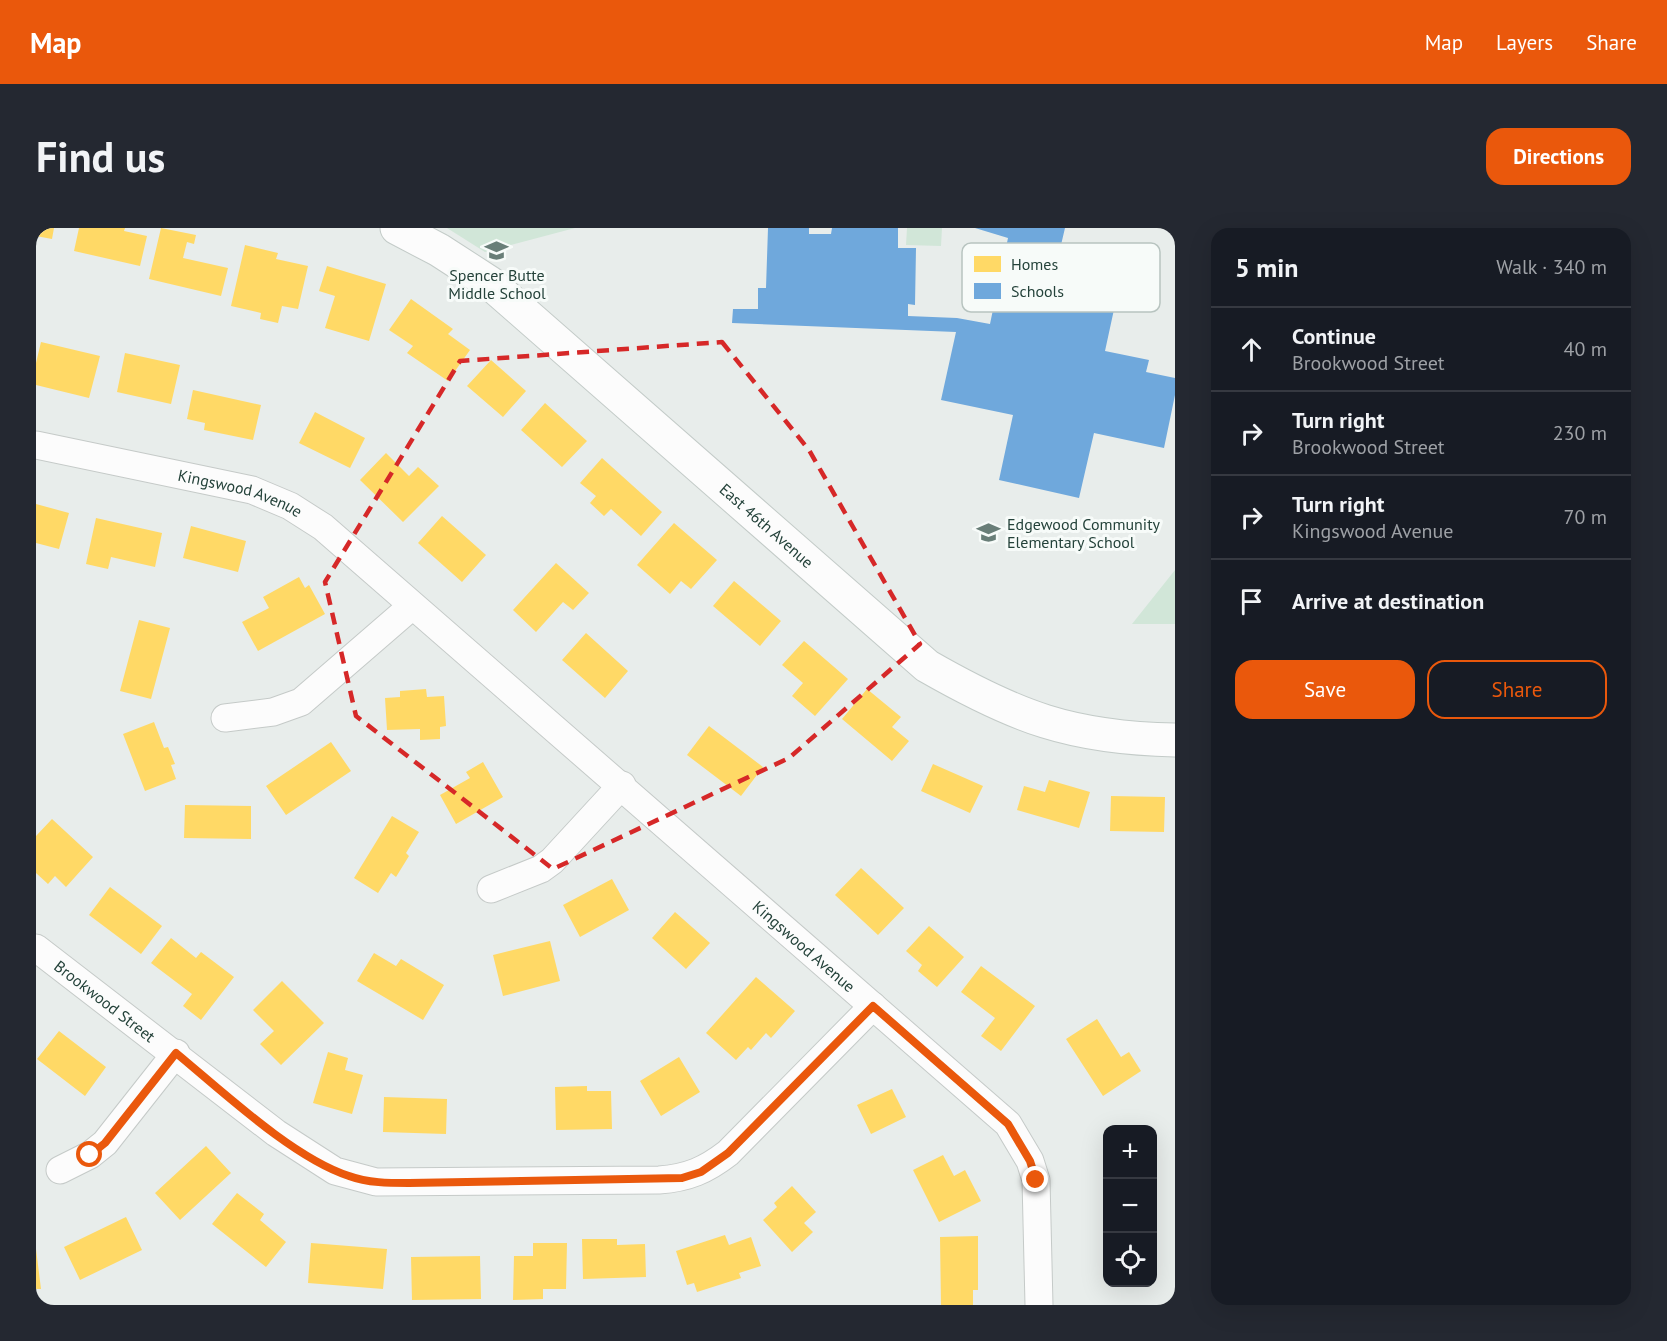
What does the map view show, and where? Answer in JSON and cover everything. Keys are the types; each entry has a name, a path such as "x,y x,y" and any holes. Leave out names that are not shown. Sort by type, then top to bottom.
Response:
{"street":[{"name":"East 46th Avenue","path":"397,228 439,250 490,283 927,666 988,700 1046,723 1074,731 1121,739 1175,740"},
{"name":"Kingswood Avenue","path":"36,445 225,483 271,496 323,527 622,785 1008,1124 1030,1161 1036,1180 1039,1305"},
{"path":"225,718 273,712 301,702 412,606"},
{"path":"491,889 552,861 622,785"},
{"name":"Brookwood Street","path":"36,948 176,1053 276,1133 335,1171 352,1178 376,1182 659,1180 682,1178 701,1172 728,1153 873,1006"},
{"path":"60,1170 90,1155 105,1143 176,1053"}],"highlighted area":[{"path":"722,342 809,450 920,644 789,758 553,869 356,716 325,582 460,361"}],"green space":[{"name":"Spencer Butte Middle School","path":"447,228 575,228 485,252"},
{"path":"907,228 942,228 941,246 906,245"},
{"path":"1175,570 1175,624 1132,624"}],"building: Homes":[{"path":"36,228 54,228 52,239 36,236"},
{"path":"79,228 125,228 124,231 147,236 140,266 74,251"},
{"path":"161,228 196,235 194,244 187,242 183,258 228,268 221,296 149,279"},
{"path":"245,245 278,253 276,259 308,266 298,309 282,306 278,323 260,319 261,313 231,306"},
{"path":"327,266 386,284 369,341 325,328 335,296 319,291"},
{"path":"411,299 453,329 448,334 470,350 448,381 407,353 413,346 389,330"},
{"path":"41,342 100,356 89,398 36,385 36,363"},
{"path":"125,353 180,365 171,404 117,392"},
{"path":"491,360 526,391 503,417 467,386"},
{"path":"193,390 261,405 253,440 204,430 205,423 187,419"},
{"path":"545,403 587,441 562,467 521,430"},
{"path":"315,412 365,438 350,468 299,443"},
{"path":"386,453 409,476 418,467 439,486 403,522 360,480"},
{"path":"602,458 662,512 641,536 611,509 604,516 590,503 596,496 580,483"},
{"path":"36,504 69,513 59,549 36,543"},
{"path":"442,516 486,555 462,582 418,543"},
{"path":"96,518 162,533 155,567 111,557 108,569 86,564"},
{"path":"674,523 717,560 691,589 681,581 670,594 637,565"},
{"path":"191,526 246,541 238,572 183,558"},
{"path":"556,563 589,593 573,610 563,602 536,632 513,610"},
{"path":"299,577 305,588 309,585 325,614 258,651 242,622 269,608 263,597"},
{"path":"734,581 781,621 760,646 713,606"},
{"path":"139,620 170,628 151,699 120,691"},
{"path":"586,633 628,671 605,698 562,660"},
{"path":"804,641 848,679 815,716 792,696 803,683 782,665"},
{"path":"426,689 427,697 444,696 446,726 440,727 440,739 420,740 420,729 387,730 385,698 400,697 400,691"},
{"path":"867,689 901,717 892,727 909,741 892,761 842,719"},
{"path":"154,722 164,748 168,747 175,764 171,765 176,779 145,791 123,734"},
{"path":"709,726 763,767 741,796 687,755"},
{"path":"331,742 351,771 286,815 266,786"},
{"path":"483,762 503,797 456,824 440,795 470,778 466,772"},
{"path":"933,764 983,786 970,813 921,791"},
{"path":"1049,780 1090,792 1079,828 1017,810 1024,786 1045,792"},
{"path":"1111,796 1165,797 1164,832 1110,831"},
{"path":"185,805 251,806 251,839 184,838"},
{"path":"392,816 419,832 406,853 409,856 396,877 391,873 378,893 354,878"},
{"path":"52,819 93,857 66,887 55,876 48,884 36,873 36,836"},
{"path":"861,868 904,908 878,935 835,895"},
{"path":"612,879 629,910 580,937 563,905"},
{"path":"110,887 162,926 141,954 89,915"},
{"path":"675,912 710,943 686,969 652,938"},
{"path":"929,926 964,957 937,987 918,971 922,965 906,951"},
{"path":"171,938 196,958 201,952 234,977 201,1020 183,1006 192,994 151,963"},
{"path":"550,941 560,981 503,996 493,955"},
{"path":"374,953 396,966 401,959 444,985 423,1020 357,981"},
{"path":"981,966 1035,1006 1001,1051 981,1036 995,1018 961,992"},
{"path":"756,977 795,1011 771,1038 766,1033 751,1050 748,1047 736,1060 706,1033"},
{"path":"282,981 324,1023 281,1065 260,1044 274,1031 253,1010"},
{"path":"1097,1019 1121,1057 1129,1052 1141,1071 1103,1096 1066,1039"},
{"path":"59,1031 106,1067 85,1096 37,1059"},
{"path":"328,1052 348,1058 345,1070 363,1075 352,1114 313,1103"},
{"path":"679,1057 700,1092 661,1116 640,1081"},
{"path":"587,1086 587,1091 611,1091 612,1129 556,1130 555,1087"},
{"path":"892,1089 906,1117 871,1134 857,1105"},
{"path":"384,1097 447,1099 446,1134 383,1132"},
{"path":"206,1146 231,1173 180,1220 155,1193"},
{"path":"943,1155 954,1176 965,1170 981,1201 939,1222 913,1170"},
{"path":"792,1186 816,1212 804,1223 813,1232 792,1252 763,1220 777,1207 774,1203"},
{"path":"237,1193 264,1214 260,1220 286,1242 266,1267 212,1224"},
{"path":"126,1217 142,1250 80,1280 64,1247"},
{"path":"725,1235 729,1245 751,1237 761,1266 739,1273 741,1278 697,1292 694,1283 687,1285 676,1251"},
{"path":"978,1236 978,1290 973,1290 973,1305 941,1305 940,1237"},
{"path":"582,1239 617,1239 617,1245 645,1244 646,1277 583,1279"},
{"path":"311,1243 387,1249 383,1289 308,1283"},
{"path":"533,1243 567,1243 566,1289 543,1289 543,1299 513,1300 514,1256 533,1256"},
{"path":"36,1249 41,1289 36,1289"},
{"path":"480,1256 481,1299 412,1300 411,1257"}],"building: Schools":[{"path":"768,228 809,228 809,234 831,234 832,228 898,228 898,248 916,248 915,305 908,304 908,316 957,318 990,324 993,312 1113,312 1105,351 1149,360 1146,372 1175,378 1175,395 1164,448 1094,433 1079,498 999,480 1013,415 941,400 956,332 732,323 733,309 758,309 758,288 766,288"},
{"path":"975,228 1065,228 1061,243 1007,243 1008,238"}],"place":[{"name":"Spencer Butte Middle School","path":"497,250"},
{"name":"Edgewood Community Elementary School","path":"989,533"}],"route":[{"path":"90,1155 105,1143 176,1053 276,1133 335,1171 352,1178 376,1182 409,1183 682,1178 701,1172 728,1153 873,1006 1008,1124 1030,1161 1036,1180"}]}
